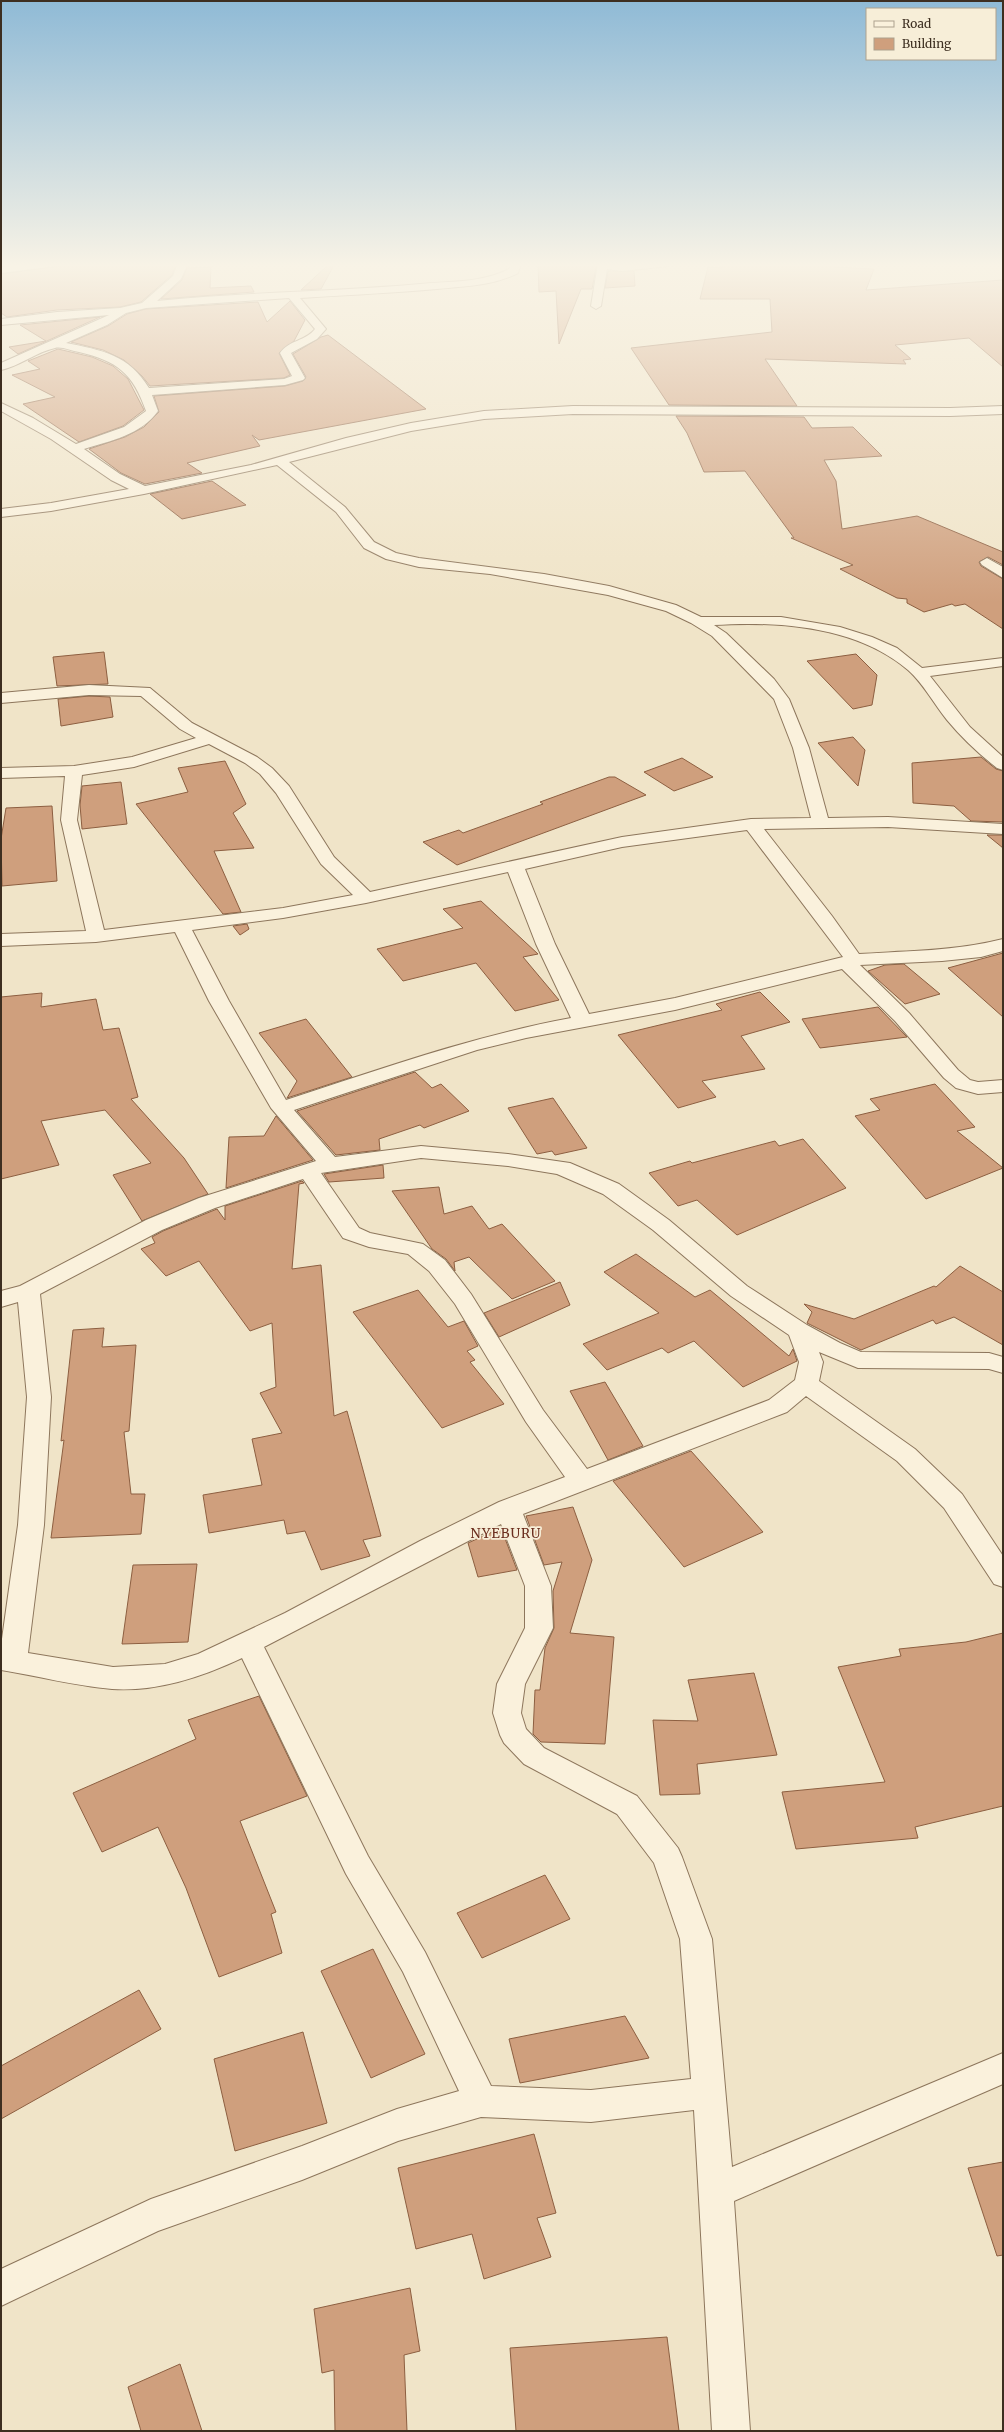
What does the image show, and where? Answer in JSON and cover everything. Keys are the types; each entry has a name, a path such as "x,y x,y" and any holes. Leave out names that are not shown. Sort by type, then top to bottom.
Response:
{"street":[{"path":"75,448 137,426 148,418 152,410 147,392 136,376"},
{"path":"147,392 286,382 299,378 298,376"},
{"path":"1,407 26,418 75,448 125,484 144,490"},
{"path":"1,513 51,507 144,490 280,461 388,432 484,415 573,410 950,412 1003,410"},
{"path":"280,461 347,516 359,530 367,544 376,551 400,558 488,570 615,593 652,603 698,621 717,633 771,685 785,704 800,745 820,821"},
{"path":"987,562 1003,574"},
{"path":"698,621 762,619 808,625 842,632 885,650 901,659 918,673 954,719 974,741 1003,765"},
{"path":"918,673 1003,662"},
{"path":"1,698 89,690 145,691 186,726 251,760 266,771 283,790 327,860 366,898"},
{"path":"1,773 74,771 146,759 209,739"},
{"path":"74,771 69,820 96,936"},
{"path":"1,940 96,936 283,913 366,898 622,842 751,824 820,821 888,822 1003,829"},
{"path":"751,824 850,961 902,1017 951,1074 963,1084 978,1088 1003,1086"},
{"path":"515,866 530,910 559,979 582,1020"},
{"path":"181,925 220,1001 281,1108 330,1164"},
{"path":"281,1108 470,1046 582,1020 675,1004 850,961 981,951 1003,945"},
{"path":"1,1299 28,1290 154,1225 207,1203 330,1164 421,1152 508,1160 562,1168 611,1189 661,1225 739,1291 799,1331 832,1349 858,1360 989,1362 1003,1364"},
{"path":"308,1170 351,1233 359,1238 400,1244 423,1254 445,1275 521,1396 582,1481"},
{"path":"28,1290 39,1397 31,1524 7,1659 113,1678 164,1675 206,1663 295,1620 429,1548 508,1509 778,1406 806,1384 811,1362 799,1331"},
{"path":"806,1384 906,1455 953,1502 1003,1577"},
{"path":"508,1509 538,1586 539,1628 511,1684 507,1713 514,1735 534,1756 566,1771 627,1805 667,1857 696,1940 717,2191 731,2431"},
{"path":"248,1642 357,1865 414,1962 481,2101"},
{"path":"717,2191 1003,2068"},
{"path":"1,2288 151,2216 302,2163 397,2125 481,2101 591,2106 709,2093"}],"building":[{"path":"15,376 125,376 128,379 144,410 123,426 79,442 23,404 55,397"},
{"path":"142,376 287,376 284,378 150,386"},
{"path":"383,376 426,409 259,440 252,435 260,446 187,463 202,473 145,484 121,473 89,449 125,437 144,427 159,412 154,396 285,386 303,381 306,377"},
{"path":"650,376 777,376 797,406 669,405"},
{"path":"676,416 804,417 812,428 853,427 882,456 824,460 836,481 842,529 917,516 1003,552 1003,565 988,557 979,562 981,566 1003,579 1003,629 965,604 955,606 952,604 924,612 907,603 907,599 897,598 840,569 853,565 791,538 794,538 745,471 704,472 687,433"},
{"path":"212,481 246,505 182,519 150,494"},
{"path":"104,652 108,684 57,686 53,657"},
{"path":"856,654 877,675 872,705 853,709 807,661"},
{"path":"89,696 110,697 113,717 61,726 58,699"},
{"path":"853,737 865,750 858,786 818,743"},
{"path":"981,757 996,769 1003,771 1003,822 971,821 954,806 913,803 912,763"},
{"path":"682,758 713,777 674,791 644,772"},
{"path":"225,761 246,804 233,813 254,848 214,851 241,912 223,914 136,804 188,792 178,768"},
{"path":"609,777 615,777 646,795 457,865 423,842 459,830 463,833 543,804 540,802"},
{"path":"121,782 127,824 82,829 80,805 82,786"},
{"path":"52,806 57,881 2,886 1,839 6,808"},
{"path":"987,835 1003,835 1003,848"},
{"path":"481,901 538,954 523,957 559,1000 515,1011 476,963 403,981 377,949 463,928 443,909"},
{"path":"247,924 249,929 240,935 233,926"},
{"path":"1003,953 1003,1017 948,968"},
{"path":"904,964 940,994 905,1004 868,971 885,965"},
{"path":"760,992 790,1022 741,1036 765,1069 702,1081 716,1097 678,1108 618,1035 722,1010 716,1004"},
{"path":"42,993 41,1007 96,999 103,1030 119,1028 138,1097 131,1099 184,1158 208,1194 142,1221 113,1175 151,1163 105,1110 41,1121 59,1165 1,1179 1,997"},
{"path":"878,1007 907,1037 820,1048 802,1019"},
{"path":"306,1019 352,1077 287,1098 297,1081 259,1033"},
{"path":"415,1072 432,1088 441,1084 469,1111 424,1128 420,1125 379,1139 380,1150 336,1155 297,1111"},
{"path":"935,1084 975,1127 957,1131 1003,1168 926,1199 855,1116 880,1110 870,1099"},
{"path":"553,1098 587,1148 555,1155 552,1151 537,1154 508,1108"},
{"path":"276,1116 313,1160 226,1188 229,1137 264,1136"},
{"path":"803,1139 846,1188 737,1235 697,1200 678,1206 649,1173 690,1161 692,1163 775,1141 779,1146"},
{"path":"383,1165 384,1178 329,1182 324,1174"},
{"path":"302,1181 304,1183 299,1184 292,1269 321,1265 334,1416 347,1411 381,1536 363,1540 370,1556 321,1570 305,1531 287,1534 284,1520 209,1533 203,1495 262,1485 252,1439 282,1433 260,1393 276,1387 272,1323 250,1331 199,1261 166,1276 141,1249 155,1243 152,1237 163,1231 217,1209 225,1220 225,1206"},
{"path":"439,1187 444,1214 472,1206 489,1229 502,1224 555,1281 512,1299 469,1257 454,1262 455,1271 446,1259 432,1249 392,1191"},
{"path":"636,1254 695,1297 710,1290 789,1356 793,1349 797,1361 743,1387 694,1341 668,1353 662,1348 607,1370 583,1344 659,1313 604,1272"},
{"path":"960,1266 1003,1292 1003,1345 954,1317 936,1324 933,1320 861,1350 807,1323 812,1312 804,1304 854,1319 934,1286 936,1287"},
{"path":"560,1282 570,1305 499,1337 484,1313"},
{"path":"418,1290 448,1327 464,1321 478,1346 467,1351 475,1360 470,1362 504,1404 442,1428 353,1312"},
{"path":"104,1328 102,1347 136,1345 129,1431 124,1432 131,1494 145,1494 141,1534 51,1538 64,1440 61,1441 73,1330"},
{"path":"605,1382 643,1446 608,1460 570,1391"},
{"path":"691,1451 763,1532 684,1567 613,1481"},
{"path":"573,1507 592,1560 570,1633 614,1637 605,1744 541,1742 533,1734 535,1690 540,1690 545,1648 554,1628 553,1591 562,1562 544,1565 526,1516"},
{"path":"501,1528 517,1570 478,1577 468,1543"},
{"path":"197,1564 188,1642 122,1644 133,1565"},
{"path":"1003,1633 1003,1806 915,1827 918,1838 796,1849 782,1792 885,1782 838,1667 901,1656 899,1649 966,1642"},
{"path":"754,1673 777,1755 697,1764 700,1794 660,1795 653,1720 698,1721 688,1680"},
{"path":"259,1696 307,1796 240,1821 276,1912 271,1914 282,1953 219,1977 186,1888 158,1827 102,1852 73,1793 196,1739 188,1720"},
{"path":"545,1875 570,1919 482,1958 457,1913"},
{"path":"373,1949 425,2054 371,2078 321,1971"},
{"path":"139,1990 161,2029 1,2119 1,2066"},
{"path":"625,2016 649,2058 520,2083 509,2039"},
{"path":"303,2032 327,2123 235,2151 214,2059"},
{"path":"534,2134 556,2213 537,2218 551,2257 484,2279 472,2234 416,2249 398,2168"},
{"path":"1003,2162 1003,2255 997,2256 968,2168"},
{"path":"410,2288 420,2351 404,2355 407,2431 335,2431 334,2370 322,2373 314,2309"},
{"path":"667,2337 679,2431 516,2431 510,2348"},
{"path":"180,2364 202,2431 141,2431 128,2387"}],"district":[{"name":"NYEBURU","path":"506,1533"}]}
